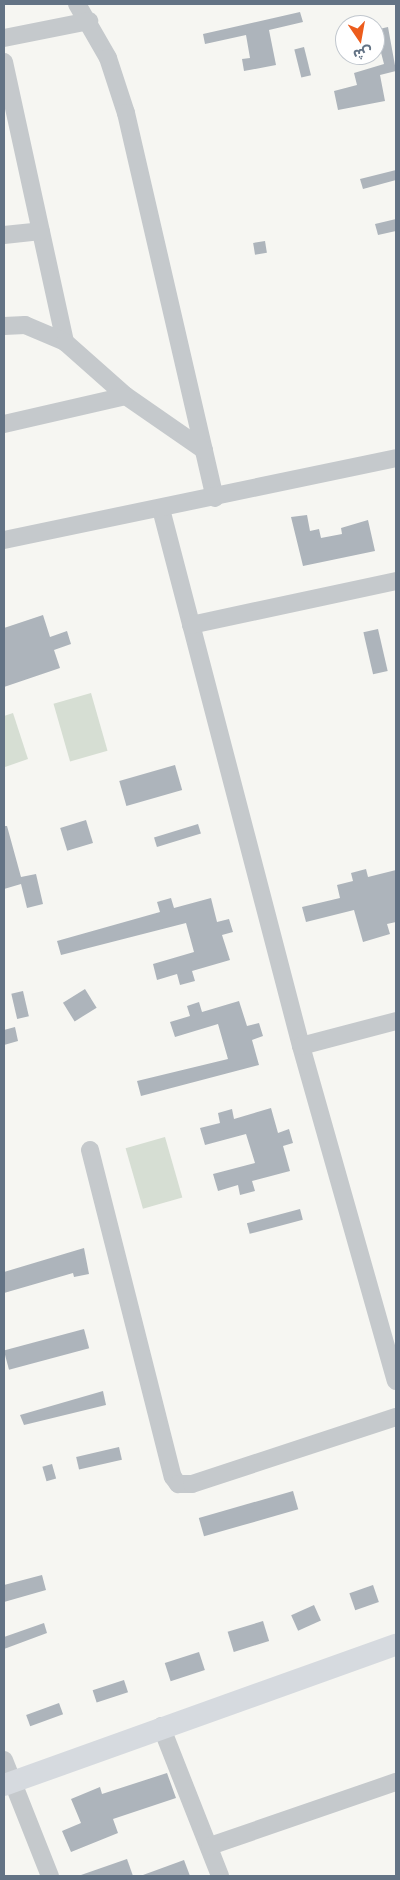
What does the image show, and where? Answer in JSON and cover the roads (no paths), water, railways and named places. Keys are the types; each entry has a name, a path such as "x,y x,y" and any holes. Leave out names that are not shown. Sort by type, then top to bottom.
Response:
{"main road":[{"path":"8,1783 161,1726 396,1645"}],"street":[{"path":"77,4 89,21 108,58 126,113 215,498"},
{"path":"4,38 89,21"},
{"path":"4,62 12,134 41,231 65,342"},
{"path":"4,235 41,231"},
{"path":"4,326 25,325 65,342 126,396 204,450"},
{"path":"4,424 126,396"},
{"path":"4,540 215,498 396,458"},
{"path":"161,509 301,1046 396,1381"},
{"path":"191,626 396,581"},
{"path":"301,1046 396,1021"},
{"path":"90,1150 173,1477 178,1484 192,1484 396,1417"},
{"path":"161,1726 210,1846 220,1876"},
{"path":"4,1760 8,1783 50,1876"},
{"path":"210,1846 396,1782"}]}
